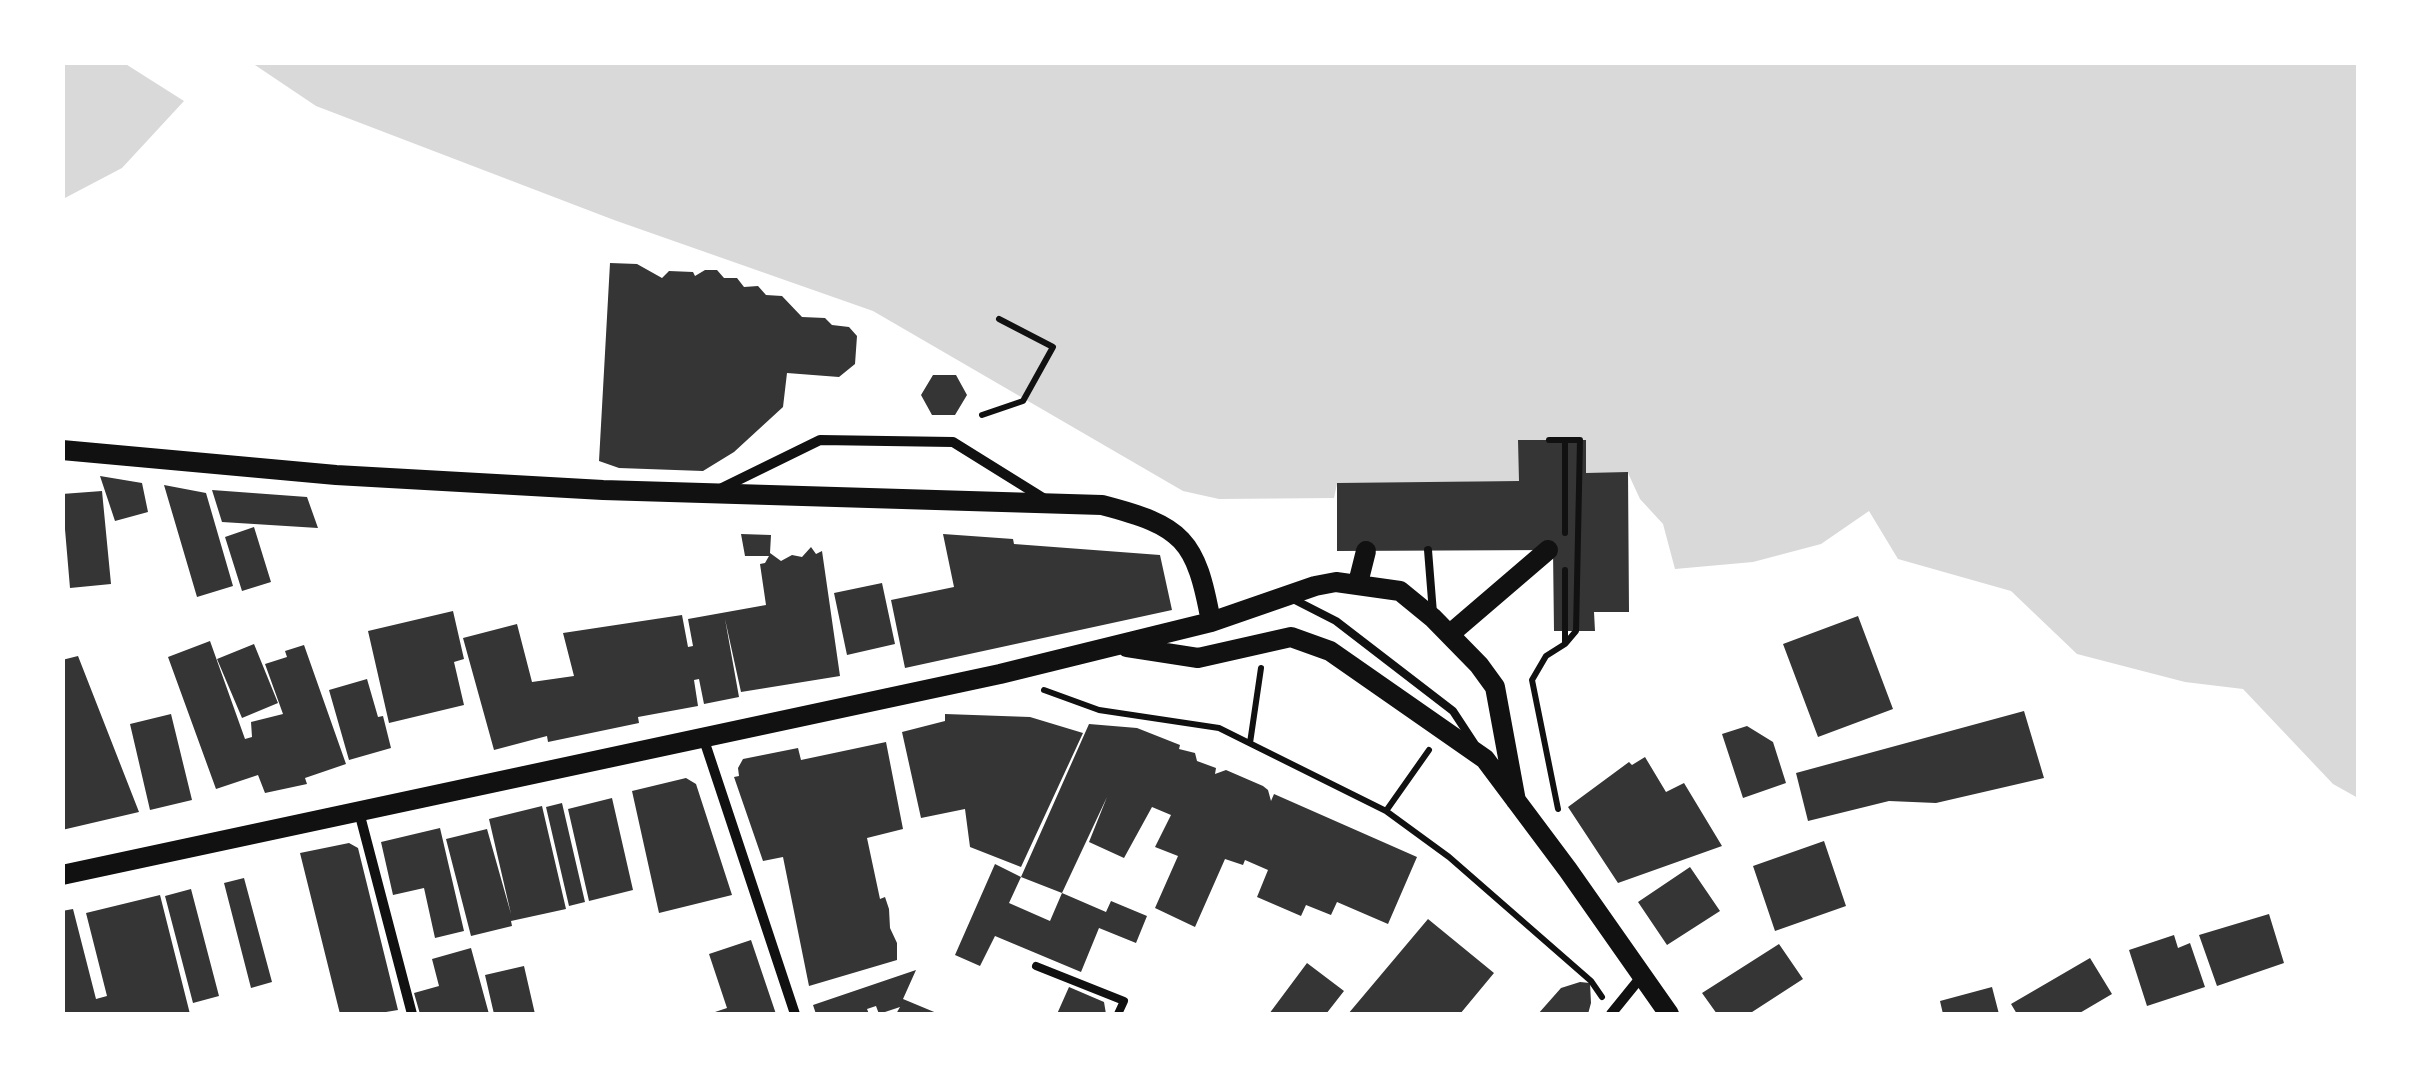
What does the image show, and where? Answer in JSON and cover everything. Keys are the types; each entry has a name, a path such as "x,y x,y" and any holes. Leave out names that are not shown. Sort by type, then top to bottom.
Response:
{"main road":[{"path":"62,450 336,474 712,493 1102,504 1149,517 1177,534 1195,557 1211,622"},
{"path":"1450,634 1548,550"},
{"path":"1358,583 1366,551"},
{"path":"62,875 1000,674 1211,622 1326,584 1358,583 1400,591 1480,665 1494,688 1516,801"},
{"path":"1116,646 1198,658 1290,637 1330,651 1485,760 1669,1014"}],"street":[{"path":"712,493 820,440 954,442 1051,503"},
{"path":"703,736 794,1014"},
{"path":"359,812 412,1014"},
{"path":"1612,1014 1641,977"}],"lane":[{"path":"1428,550 1433,618"},
{"path":"1287,596 1336,622 1453,711 1485,760"},
{"path":"1036,966 1124,1001 1118,1014"}],"path":[{"path":"982,415 1023,401 1052,347 999,319"},
{"path":"1549,440 1580,440 1576,631 1546,656 1532,680 1558,811"},
{"path":"1250,743 1261,667"},
{"path":"1000,674 1099,710 1219,728 1386,810 1449,857 1591,981 1612,1014"},
{"path":"1386,810 1435,742"}],"shaded area":[{"path":"63,62 124,63 184,101 122,168 63,199"},
{"path":"252,63 2358,63 2358,798 2333,784 2243,689 2185,682 2077,654 2011,591 1898,559 1869,511 1821,544 1753,562 1675,569 1663,524 1640,499 1628,473 1586,473 1585,440 1519,440 1519,481 1337,484 1334,498 1219,499 1183,491 873,311 614,220 316,106"}],"building":[{"path":"610,263 637,264 662,278 669,271 693,272 695,276 705,270 717,270 724,278 737,278 744,287 758,286 766,295 782,296 802,317 825,318 832,325 849,327 857,336 855,364 839,377 787,373 783,407 734,452 703,471 619,468 599,461"},
{"path":"933,375 956,375 967,395 955,415 932,415 921,395"},
{"path":"1518,440 1586,440 1586,473 1628,472 1629,612 1594,612 1595,631 1554,631 1553,550 1337,551 1337,483 1519,481"},
{"path":"100,476 142,483 148,512 115,521"},
{"path":"164,485 206,493 233,586 197,597"},
{"path":"212,490 307,497 318,528 222,522"},
{"path":"102,491 111,584 70,588 62,494"},
{"path":"254,527 271,582 242,591 225,537"},
{"path":"741,534 771,535 770,553 781,561 792,555 802,557 811,547 816,554 822,551 840,676 741,692 725,619 739,697 704,704 699,679 694,680 698,706 638,717 639,723 548,742 547,736 494,750 463,638 517,624 532,682 574,676 563,633 682,615 688,647 693,646 688,619 766,605 760,564 769,556 745,556"},
{"path":"943,534 1013,539 1014,544 1160,555 1172,610 905,668 891,600 954,587"},
{"path":"882,583 895,644 847,655 834,593"},
{"path":"453,611 464,659 454,662 464,705 389,723 368,631"},
{"path":"1858,616 1893,709 1818,737 1783,644"},
{"path":"210,641 245,739 252,737 251,722 283,714 265,664 287,657 285,651 304,645 346,764 305,778 307,784 265,793 258,775 216,789 168,657"},
{"path":"254,644 278,703 242,718 217,659"},
{"path":"78,656 139,812 62,830 62,660"},
{"path":"367,679 391,748 349,760 329,690"},
{"path":"2024,711 2044,778 1936,803 1889,801 1808,821 1796,773"},
{"path":"171,714 192,800 150,810 130,724"},
{"path":"945,714 1030,717 1083,733 1021,867 970,847 965,809 921,818 902,732 945,721"},
{"path":"1089,724 1137,728 1180,745 1179,749 1195,753 1197,761 1216,768 1215,774 1226,770 1263,786 1271,801 1274,794 1417,857 1388,924 1337,902 1331,915 1306,905 1301,916 1257,897 1268,870 1245,860 1243,865 1225,859 1195,927 1155,908 1178,856 1155,847 1171,815 1152,807 1124,858 1089,842 1107,797 1062,893 1021,877"},
{"path":"1747,726 1773,742 1786,783 1743,798 1722,734"},
{"path":"886,742 903,829 867,838 880,899 885,897 889,909 897,960 809,986 783,857 763,861 734,777 739,776 743,759 798,748 801,760"},
{"path":"1645,757 1666,792 1684,783 1722,846 1618,883 1568,807 1629,762 1632,765"},
{"path":"686,778 696,784 732,895 659,913 632,791"},
{"path":"612,798 633,890 589,901 568,809"},
{"path":"562,803 585,902 569,906 546,807"},
{"path":"542,806 566,909 511,921 512,926 471,936 446,839 487,829 511,914 489,819"},
{"path":"440,828 464,931 435,938 424,888 393,895 381,842"},
{"path":"1824,841 1846,906 1775,931 1753,866"},
{"path":"349,843 358,848 398,1010 340,1014 300,853"},
{"path":"995,864 1021,877 1009,903 1050,921 1062,893 1106,912 1111,901 1147,916 1136,943 1099,928 1081,972 995,936 980,966 955,955"},
{"path":"1690,867 1720,911 1667,945 1638,902"},
{"path":"244,878 272,982 251,988 224,883"},
{"path":"191,889 219,996 193,1003 165,896"},
{"path":"160,895 190,1014 62,1014 62,911 73,909 96,999 107,996 86,913"},
{"path":"2269,914 2284,963 2217,986 2199,935"},
{"path":"1428,919 1494,973 1460,1014 1348,1014"},
{"path":"2174,935 2178,948 2190,943 2205,987 2147,1006 2129,950"},
{"path":"751,940 776,1014 709,1014 727,1008 709,954"},
{"path":"1779,944 1803,979 1749,1014 1717,1014 1702,993"},
{"path":"471,948 489,1014 420,1014 414,993 439,986 432,959"},
{"path":"2090,958 2112,994 2078,1014 2017,1014 2011,1004"},
{"path":"1307,963 1344,991 1326,1014 1269,1014"},
{"path":"524,966 535,1014 494,1014 485,975"},
{"path":"916,970 903,999 939,1014 896,1014 900,1007 879,1014 876,1006 867,1009 869,1014 816,1014 813,1005"},
{"path":"1590,983 1588,1014 1538,1014 1561,988"},
{"path":"1069,987 1104,1002 1106,1014 1057,1014"},
{"path":"1992,987 1999,1014 1943,1014 1940,1001"}]}
